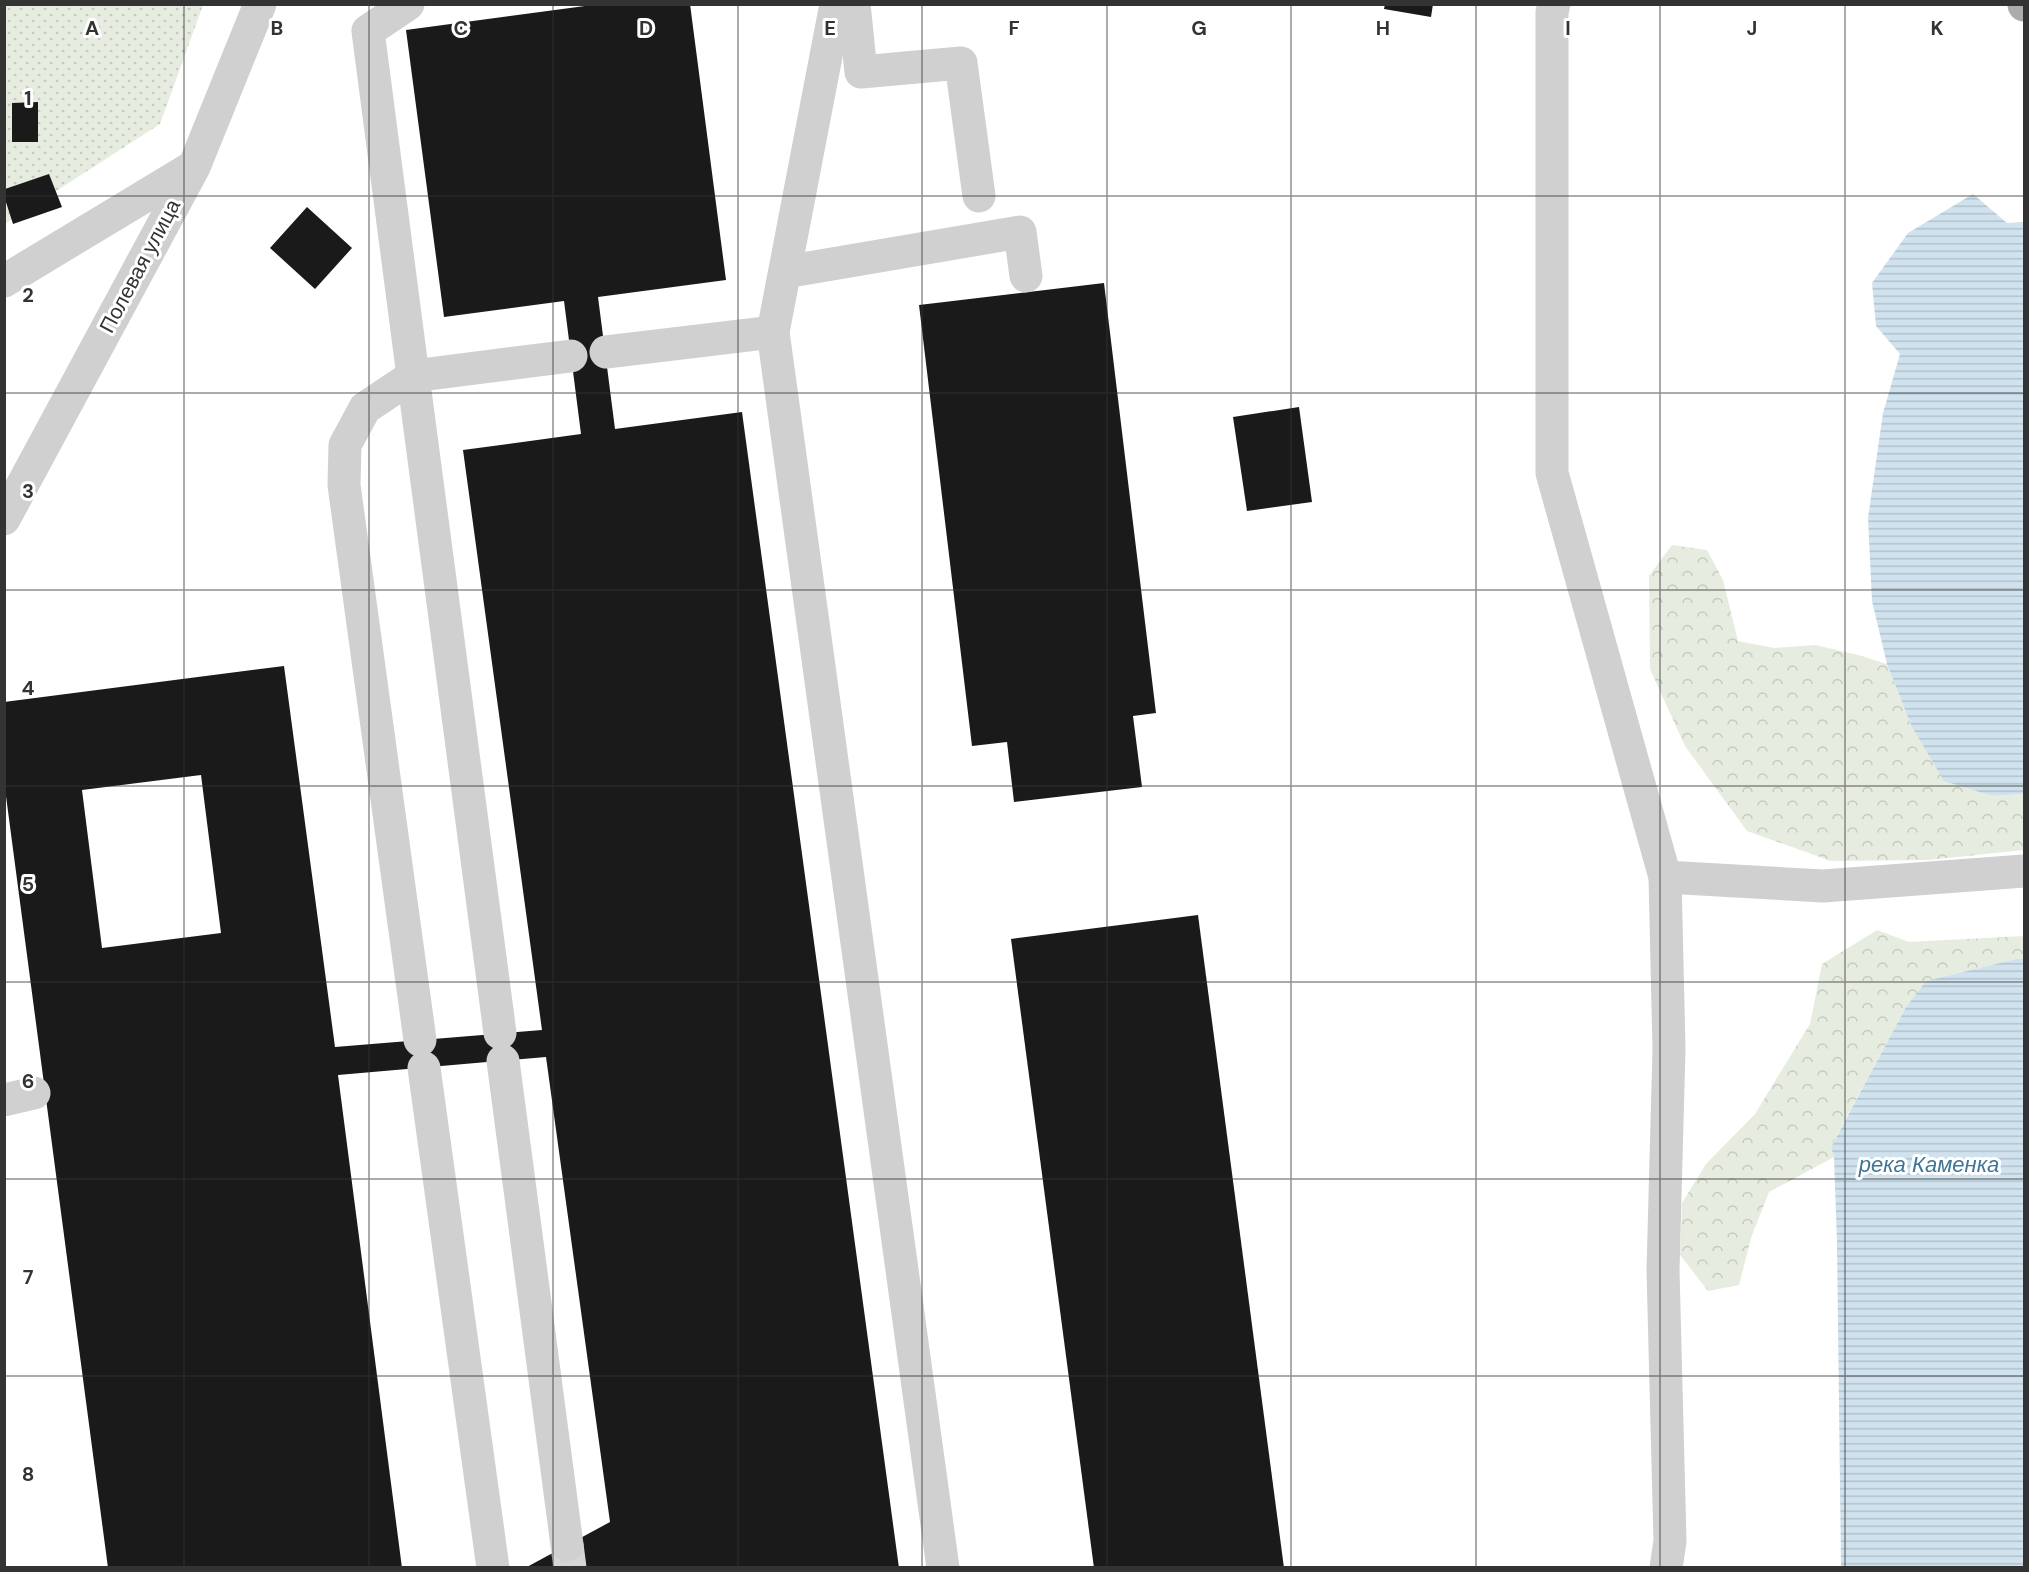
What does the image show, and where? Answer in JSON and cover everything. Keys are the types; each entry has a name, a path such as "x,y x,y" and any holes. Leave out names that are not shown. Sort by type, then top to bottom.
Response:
{"street":[{"name":"Полевая улица","path":"4,519 194,167 260,4"},
{"path":"408,4 368,31 567,1545"},
{"path":"836,4 773,332 943,1568"},
{"path":"854,4 861,72 960,63 979,196"},
{"path":"1554,4 1552,12 1552,473 1665,877 1669,1049 1663,1270 1669,1559"},
{"path":"4,281 194,167"},
{"path":"785,272 1020,232 1026,276"},
{"path":"606,352 773,332"},
{"path":"493,1568 344,484 345,445 365,408 413,376 571,356"},
{"path":"1665,877 1823,886 2025,871"}],"green space":[{"path":"5,5 203,5 160,124 5,224"},
{"path":"1672,545 1707,550 1723,580 1738,641 1774,648 1815,645 1887,664 1911,725 1993,796 2024,794 2024,850 1928,860 1831,861 1747,831 1685,746 1650,669 1649,576"},
{"path":"1877,930 1909,942 2024,936 2024,959 1926,981 1906,1007 1831,1146 1834,1157 1769,1192 1751,1238 1739,1285 1708,1291 1680,1255 1682,1203 1706,1164 1755,1114 1810,1024 1822,964"}],"water":[{"path":"1973,194 2007,223 2024,222 2024,794 1993,796 1944,781 1911,725 1887,664 1872,601 1868,518 1883,413 1900,354 1876,326 1872,283 1908,233"},
{"name":"река Каменка","path":"2024,959 2024,1567 1841,1567 1837,1242 1834,1157 1831,1147 1906,1007 1926,981"}],"building":[{"path":"600,4 690,4 726,280 598,297 615,429 742,412 899,1568 525,1568 610,1522 546,1057 338,1075 402,1568 108,1568 4,781 4,702 284,666 335,1047 542,1030 463,450 581,434 564,301 444,317 406,30","holes":["201,775 221,933 102,948 82,790"]},
{"path":"1385,4 1433,4 1431,17 1384,9"},
{"path":"38,102 38,142 12,142 12,103"},
{"path":"49,174 62,207 13,224 5,199 5,189"},
{"path":"307,207 352,248 315,289 270,248"},
{"path":"1104,283 1156,713 1133,716 1142,787 1014,802 1007,742 972,746 919,305"},
{"path":"1299,407 1312,502 1247,511 1233,417"},
{"path":"1198,915 1284,1568 1094,1568 1011,939"}],"tunnel":[{"path":"567,1545 570,1568"}]}
